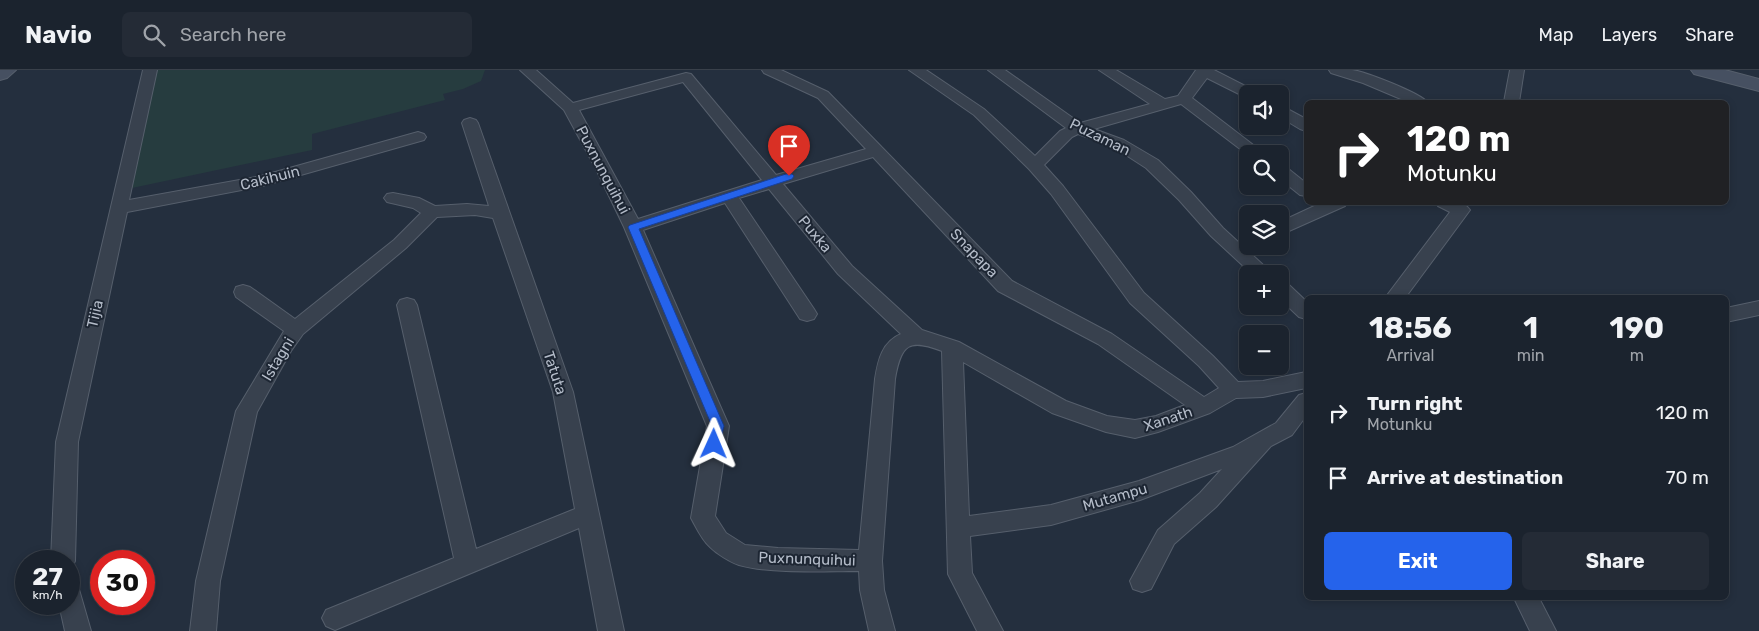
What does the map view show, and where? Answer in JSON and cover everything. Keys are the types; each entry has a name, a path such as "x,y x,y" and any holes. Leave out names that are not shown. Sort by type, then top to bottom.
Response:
{"street":[{"path":"0,74 6,70"},
{"name":"Tijia","path":"63,550 67,442 112,233 150,70"},
{"path":"527,70 568,105"},
{"name":"Snapapa","path":"769,70 823,94 1005,286 1105,339 1203,407"},
{"path":"916,70 979,112 1035,165 1057,190 1138,298 1206,361 1233,390 1263,389 1304,380"},
{"name":"Puzaman","path":"994,70 1078,129 1118,143 1152,164 1239,243"},
{"path":"1106,70 1163,105"},
{"path":"1035,165 1066,134 1183,99 1204,70 1239,88"},
{"path":"1336,70 1357,75 1416,100"},
{"path":"1512,100 1517,70"},
{"path":"1701,70 1759,85"},
{"name":"Puxka","path":"568,105 686,77 845,270 916,336"},
{"path":"1183,99 1245,145"},
{"name":"Puxnunquihui","path":"568,105 633,227 718,426 703,518 718,540 741,555 778,559 870,561"},
{"path":"1289,116 1304,125"},
{"name":"Tatuta","path":"470,123 563,392 611,631"},
{"name":"Cakihuin","path":"119,208 262,181 418,137"},
{"path":"633,227 772,182 877,151"},
{"path":"1289,178 1304,189"},
{"path":"729,196 806,314"},
{"path":"393,198 419,204 432,212 474,208 501,215"},
{"path":"1289,224 1328,205"},
{"path":"1396,295 1452,206"},
{"name":"Istagni","path":"204,631 208,581 247,411 284,346 296,329 400,244 432,212"},
{"name":"Puzaman","path":"1249,255 1257,265"},
{"path":"243,292 296,329"},
{"path":"1289,296 1304,310"},
{"path":"407,305 467,563"},
{"path":"1729,314 1759,308"},
{"path":"882,631 872,590 870,561 885,379 890,356 901,342 916,336"},
{"name":"Xanath","path":"916,336 928,338 952,347 1059,407 1106,424 1135,429 1158,424 1203,407 1233,390"},
{"path":"952,347 960,574 990,631"},
{"name":"Mutampu","path":"959,527 1051,515 1140,490 1241,452 1284,429 1304,404"},
{"name":"Mutampu","path":"1142,581 1166,537 1208,500 1263,440"},
{"path":"335,618 588,514"},
{"path":"1527,600 1543,631"},
{"path":"74,615 78,631"}],"green space":[{"path":"157,70 485,70 481,81 463,89 443,94 445,100 312,134 312,150 132,188"}],"route":[{"path":"714,444 718,426 633,227 789,176"}]}
